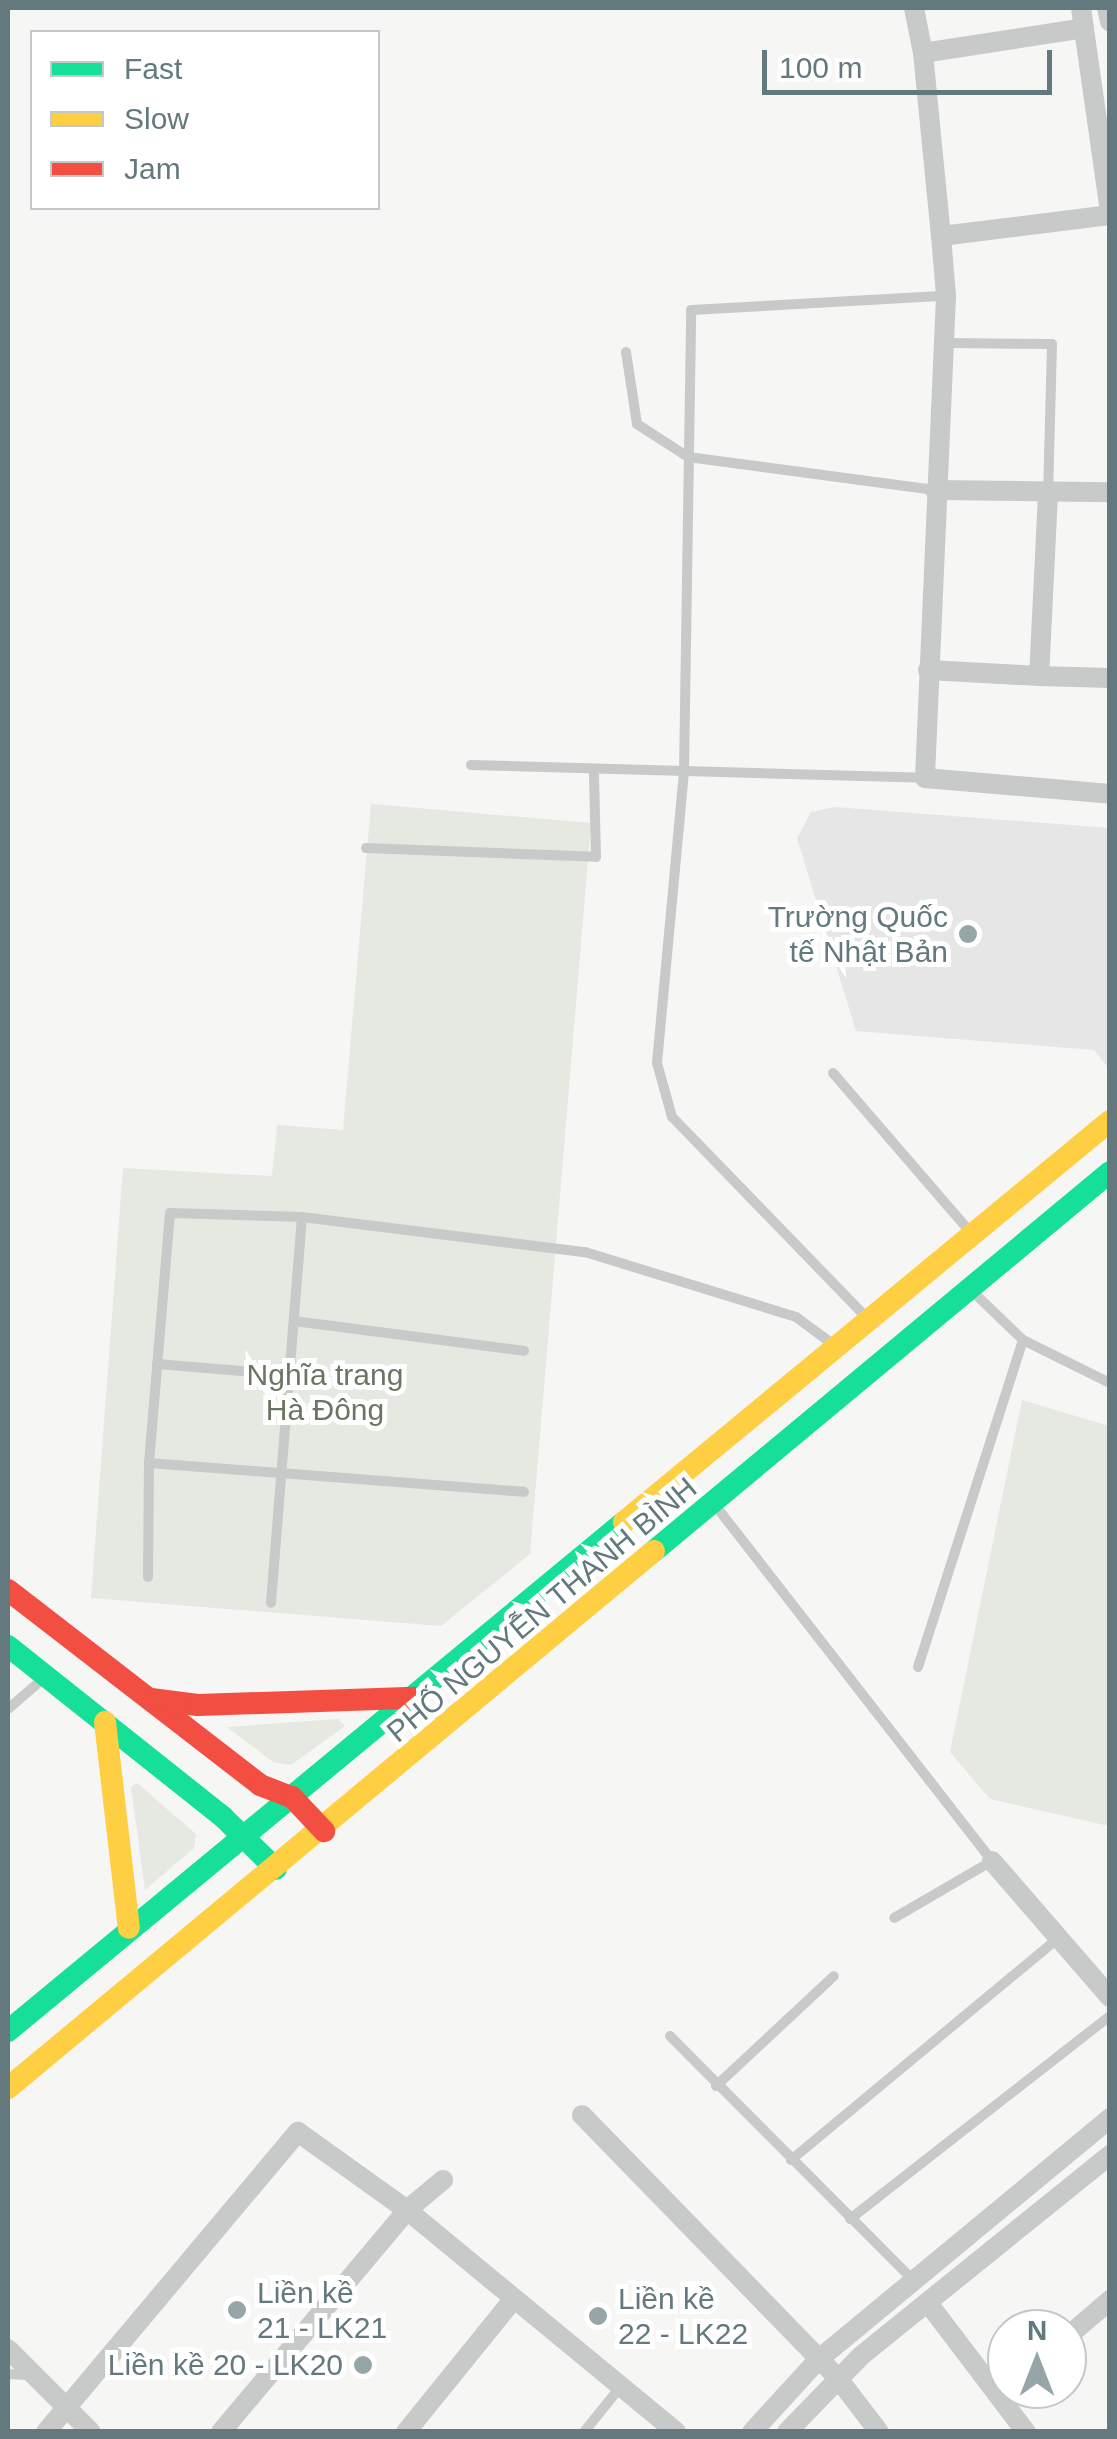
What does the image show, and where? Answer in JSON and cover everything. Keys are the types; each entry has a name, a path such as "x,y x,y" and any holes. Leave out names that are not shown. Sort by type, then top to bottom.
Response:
{"main road":[{"name":"PHỐ NGUYỄN THANH BÌNH","path":"8,2030 1110,1121"},
{"name":"PHỐ NGUYỄN THANH BÌNH","path":"8,2088 324,1831 973,1291 1110,1172"},
{"path":"8,1590 260,1785 292,1797 324,1831"},
{"path":"8,1646 105,1722 276,1869"},
{"path":"150,1699 198,1705 414,1698"},
{"path":"105,1722 129,1928"}],"street":[{"path":"914,8 923,53 946,296 926,778 1110,794"},
{"path":"1107,8 1110,22"},
{"path":"923,53 1083,18 1110,214 941,236"},
{"path":"936,490 1110,492"},
{"path":"1039,676 1048,494"},
{"path":"928,670 1110,678"},
{"path":"992,1861 1110,1997"},
{"path":"582,2114 837,2377 879,2432"},
{"path":"752,2432 819,2359 1110,2118"},
{"path":"46,2432 298,2132 406,2210 676,2432"},
{"path":"787,2432 837,2377 1110,2154"},
{"path":"222,2432 406,2210 443,2180"},
{"path":"406,2432 513,2300"},
{"path":"1087,2320 1110,2300"},
{"path":"928,2303 987,2373"},
{"path":"8,2349 30,2375 92,2432"},
{"path":"1013,2409 1026,2432"}],"lane":[{"path":"868,1319 672,1118 656,1063 684,771 692,310 946,296"},
{"path":"943,343 1052,344 1048,494"},
{"path":"626,352 637,424 688,457 936,490"},
{"path":"471,765 594,773 684,771 926,778"},
{"path":"366,848 596,857 594,773"},
{"path":"832,1073 972,1234"},
{"path":"148,1577 148,1462 170,1213 302,1217 585,1252 796,1317 834,1346"},
{"path":"271,1603 302,1217"},
{"path":"973,1291 1023,1340 1110,1384"},
{"path":"294,1321 524,1350"},
{"path":"918,1667 1023,1340"},
{"path":"157,1364 290,1375"},
{"path":"148,1462 524,1492"},
{"path":"715,1504 992,1861 894,1918"},
{"path":"8,1709 47,1675"},
{"path":"791,2160 1059,1937"},
{"path":"716,2086 834,1976"},
{"path":"850,2219 1110,2016"},
{"path":"670,2036 913,2280"},
{"path":"8,2374 30,2375"},
{"path":"584,2432 622,2386"}],"shaded area":[{"name":"Trường Quốc tế Nhật Bản","path":"835,807 1109,828 1109,1069 1094,1050 856,1031 797,838 811,812"}],"green space":[{"name":"Nghĩa trang Hà Đông","path":"371,804 591,823 530,1554 441,1626 91,1598 123,1168 272,1176 277,1125 343,1130"},
{"path":"1022,1400 1109,1426 1109,1826 990,1799 950,1752"},
{"path":"338,1719 345,1726 291,1765 273,1762 227,1727"},
{"path":"137,1783 196,1834 194,1848 145,1890 131,1787"}],"traffic: fast":[{"path":"654,1551 1110,1172"},
{"path":"8,2031 624,1522"},
{"path":"8,1646 223,1817 276,1869"}],"traffic: slow":[{"path":"624,1522 1110,1121"},
{"path":"8,2088 654,1551"},
{"path":"105,1722 129,1928"}],"traffic: jam":[{"path":"8,1590 260,1785 292,1797 324,1831"},
{"path":"151,1699 198,1705 414,1698"}],"place":[{"name":"Trường Quốc tế Nhật Bản","path":"968,934"},
{"name":"Liền kề 21 - LK21","path":"237,2310"},
{"name":"Liền kề 22 - LK22","path":"598,2316"},
{"name":"Liền kề 20 - LK20","path":"363,2365"}]}
